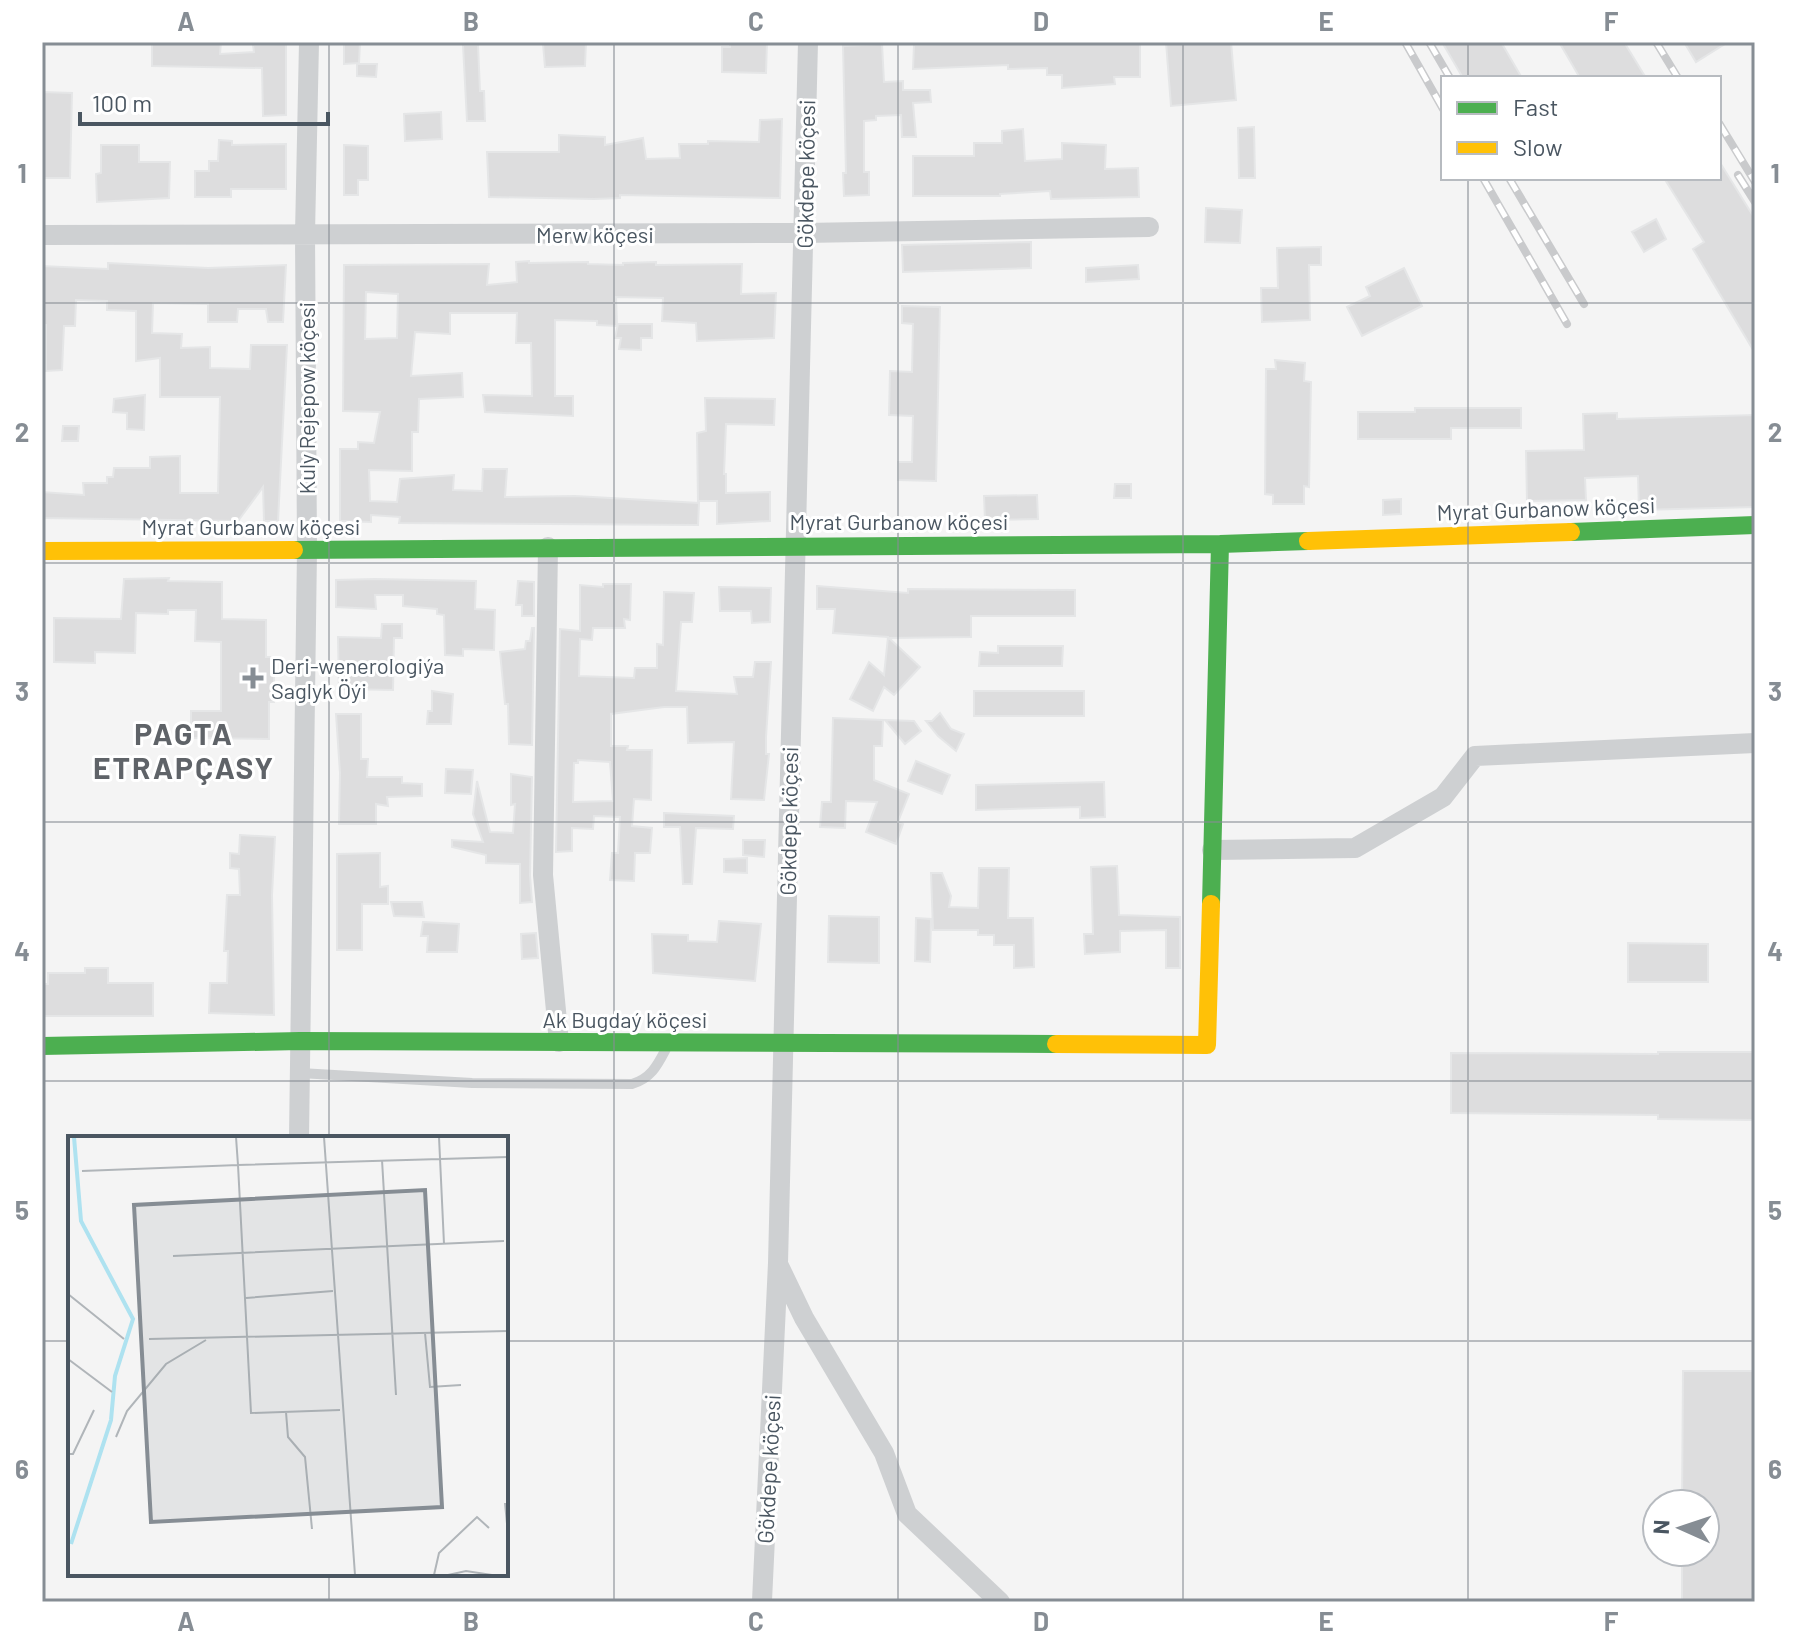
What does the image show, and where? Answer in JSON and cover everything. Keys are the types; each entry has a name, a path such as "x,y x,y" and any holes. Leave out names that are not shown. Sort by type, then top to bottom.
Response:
{"street":[{"name":"Kuly Rejepow köçesi","path":"299,1136 307,550 305,234 309,42"},
{"name":"Gökdepe köçesi","path":"762,1601 778,1263 808,42"},
{"name":"Merw köçesi","path":"42,235 804,233 1149,227"},
{"name":"Myrat Gurbanow köçesi","path":"42,551 1220,544 1755,525"},
{"path":"1220,544 1212,850 1355,848 1443,797 1475,756 1755,743"},
{"path":"548,547 543,875 559,1042"},
{"name":"Ak Bugdaý köçesi","path":"42,1046 300,1041 1207,1045 1212,850"},
{"path":"778,1263 804,1318 884,1453 907,1514 1000,1602"}],"lane":[{"path":"300,1073 472,1083 632,1084 644,1080 655,1070 669,1043"}],"building":[{"path":"152,42 221,42 220,54 254,52 253,45 286,44 286,115 263,116 262,68 152,66"},
{"path":"344,42 360,42 359,63 344,64"},
{"path":"586,42 585,66 545,67 543,44"},
{"path":"730,42 767,42 766,73 722,72 722,47 730,47"},
{"path":"1166,42 1231,42 1236,100 1171,106"},
{"path":"1442,42 1501,42 1521,76 1462,76"},
{"path":"1559,42 1624,42 1645,76 1579,76"},
{"path":"1684,42 1728,42 1696,62"},
{"path":"1140,43 1140,77 1114,77 1115,84 1062,88 1062,75 1047,75 1047,68 1008,69 1008,65 913,69 914,45"},
{"path":"882,44 884,82 903,81 903,90 930,90 931,102 913,103 916,137 902,137 901,115 876,116 876,120 864,121 864,172 869,172 869,195 844,196 843,46"},
{"path":"463,45 478,45 485,121 467,121"},
{"path":"357,64 377,64 376,77 357,76"},
{"path":"42,92 72,93 70,178 42,178"},
{"path":"441,112 442,139 405,141 404,114"},
{"path":"782,119 780,198 620,195 620,198 594,199 489,197 487,152 559,152 559,135 605,137 605,145 643,138 646,159 680,158 679,144 759,142 760,120"},
{"path":"1254,127 1255,178 1239,178 1238,128"},
{"path":"1023,129 1025,161 1062,159 1062,143 1106,145 1105,169 1138,168 1139,197 1051,199 1050,191 1000,196 913,196 913,156 974,156 974,143 1002,143 1002,131"},
{"path":"219,140 232,141 232,145 286,144 286,189 231,189 231,197 195,197 195,171 209,171 209,161 218,161"},
{"path":"101,145 139,145 139,162 170,162 169,198 97,202 96,174 101,173"},
{"path":"344,145 368,146 368,180 358,180 358,195 344,195"},
{"path":"1721,164 1755,219 1755,353 1693,249 1704,242 1665,180 1721,180"},
{"path":"1206,208 1242,210 1240,243 1205,242"},
{"path":"1656,219 1666,239 1644,252 1632,232"},
{"path":"1031,242 1031,268 903,272 902,245"},
{"path":"1321,247 1321,265 1309,265 1310,320 1262,322 1261,288 1278,288 1277,248"},
{"path":"516,262 742,264 741,294 776,293 774,338 697,341 696,323 662,321 663,298 616,297 617,326 597,325 597,321 555,320 555,396 573,396 573,416 485,412 483,395 532,396 531,343 516,343 517,313 450,313 450,334 415,332 411,376 462,373 463,397 419,399 418,432 412,432 412,471 369,470 370,501 397,502 400,479 454,475 453,490 482,491 483,469 507,469 505,497 575,496 699,503 698,525 399,523 400,517 371,515 371,522 340,521 340,449 358,449 358,442 374,443 380,412 343,411 344,265 489,264 487,285 517,282","holes":["366,292 398,294 397,338 365,339"]},
{"path":"108,263 208,268 286,265 283,322 268,322 266,309 238,309 237,322 208,322 208,304 153,303 152,333 182,334 181,348 210,347 210,368 250,369 251,345 287,345 278,521 264,521 263,487 238,521 42,518 42,492 84,495 83,483 107,483 107,477 113,477 114,468 150,468 150,457 180,456 180,493 218,493 220,397 160,397 160,358 136,361 136,311 107,310 107,301 76,300 75,326 64,326 62,370 46,371 42,266 108,269"},
{"path":"1138,265 1139,279 1086,282 1086,268"},
{"path":"1404,268 1422,306 1362,336 1347,307 1370,296 1366,287"},
{"path":"902,306 940,307 936,481 898,480 898,462 912,462 913,416 889,415 890,371 912,372 913,324 902,323"},
{"path":"618,324 652,324 652,338 641,338 641,350 619,349 621,338 615,338"},
{"path":"1275,360 1305,363 1304,381 1311,382 1309,487 1304,486 1304,504 1273,504 1273,495 1265,494 1266,369 1276,369"},
{"path":"145,395 144,430 127,429 127,413 113,412 114,399"},
{"path":"705,398 775,399 774,425 726,424 726,493 770,492 770,521 717,524 717,501 698,501 697,433 706,431"},
{"path":"1415,408 1521,408 1521,428 1451,428 1451,439 1358,439 1358,412 1415,412"},
{"path":"1617,413 1617,419 1755,415 1755,507 1639,510 1638,476 1585,478 1586,500 1527,501 1526,451 1584,450 1583,414"},
{"path":"63,426 79,426 78,441 62,441"},
{"path":"1115,484 1131,484 1131,498 1114,498"},
{"path":"1037,495 1038,519 985,520 984,496"},
{"path":"1401,499 1401,514 1383,515 1383,500"},
{"path":"169,578 168,581 222,582 222,619 266,620 266,657 274,657 274,702 269,702 269,739 191,738 191,711 221,711 221,642 195,641 196,610 168,610 168,614 136,613 135,653 95,652 95,663 54,662 54,618 121,619 124,579"},
{"path":"336,580 476,581 475,609 495,610 494,650 463,649 463,656 445,655 444,615 437,614 437,609 403,606 403,595 375,595 376,609 336,607"},
{"path":"518,581 534,582 534,616 522,616 522,605 516,605"},
{"path":"603,584 631,584 630,620 624,619 625,628 593,628 592,640 580,639 579,676 634,678 635,668 657,668 657,644 663,645 664,592 694,593 692,622 681,622 676,691 737,694 734,677 753,677 755,662 771,662 766,737 766,754 769,754 764,800 731,799 734,742 688,743 687,707 611,714 611,746 628,746 627,750 652,750 651,800 634,799 632,826 652,828 650,853 635,853 634,881 610,880 612,853 618,853 620,817 594,816 593,829 572,828 572,851 556,852 560,629 580,631 580,585 603,587","holes":["578,760 610,762 613,801 573,802 574,763"]},
{"path":"817,586 908,593 908,589 1075,590 1075,616 971,616 971,637 889,638 920,667 894,695 884,687 873,711 850,699 869,662 884,675 888,637 833,633 835,609 817,609"},
{"path":"719,587 771,588 770,622 752,623 751,611 720,611"},
{"path":"382,624 402,624 402,638 394,638 393,690 339,689 338,637 381,638"},
{"path":"532,628 532,745 509,744 508,704 505,704 500,652 525,649"},
{"path":"998,646 1063,646 1062,666 979,666 980,652 998,653"},
{"path":"432,691 453,694 451,724 427,724 428,711 432,711"},
{"path":"974,691 1084,691 1084,716 974,716"},
{"path":"940,713 951,729 964,734 956,751 926,721 932,721"},
{"path":"336,714 361,714 361,759 368,759 367,777 402,777 402,783 422,784 422,796 387,797 388,806 376,804 376,824 339,824"},
{"path":"833,718 883,720 882,746 874,746 874,780 909,794 898,822 903,824 896,844 866,832 877,802 846,801 845,828 820,827 822,802 831,802"},
{"path":"885,720 914,721 921,731 905,744"},
{"path":"916,761 950,775 942,794 908,781"},
{"path":"446,769 473,770 471,794 445,793"},
{"path":"511,774 532,777 532,902 520,903 520,864 486,863 486,855 452,847 452,840 483,842 473,814 477,781 490,832 513,833 515,804 511,805"},
{"path":"1104,782 1105,817 1080,818 1080,807 976,810 976,785"},
{"path":"664,813 734,816 733,829 696,828 692,884 683,884 680,827 664,827"},
{"path":"240,835 275,837 272,895 274,1015 209,1013 210,983 227,983 228,951 224,951 227,895 240,895 239,869 230,868 230,853 239,854"},
{"path":"743,840 765,840 764,857 743,855"},
{"path":"380,853 380,887 388,886 388,904 362,904 362,950 337,950 337,854"},
{"path":"747,858 747,873 724,872 724,859"},
{"path":"1117,866 1119,915 1180,917 1180,968 1166,968 1166,930 1120,931 1120,952 1085,954 1084,934 1093,934 1091,867"},
{"path":"979,868 1009,868 1008,918 1033,918 1034,967 1014,968 1014,945 994,945 994,935 978,935 978,930 933,930 931,873 942,873 951,896 949,907 978,908"},
{"path":"391,902 422,902 424,917 394,916"},
{"path":"829,916 879,917 879,963 828,962"},
{"path":"916,918 931,919 930,962 915,961"},
{"path":"719,921 761,924 755,981 653,973 652,934 688,935 688,941 717,942"},
{"path":"423,922 459,924 457,952 427,952 428,936 421,936"},
{"path":"536,933 538,958 522,959 521,934"},
{"path":"1628,943 1708,944 1708,982 1628,982"},
{"path":"85,968 108,968 108,983 153,983 153,1016 42,1016 42,984 48,984 48,973 85,973"},
{"path":"1755,1052 1755,1120 1658,1119 1658,1115 1451,1113 1451,1053"},
{"path":"1683,1371 1755,1371 1755,1602 1682,1602 1682,1568 1721,1568 1721,1488 1682,1488"}],"railway":[{"path":"1405,42 1441,105"},
{"path":"1429,42 1449,76"},
{"path":"1656,42 1677,76"},
{"path":"1721,126 1755,182"},
{"path":"1738,175 1755,202"},
{"path":"1484,180 1567,324"},
{"path":"1510,180 1584,304"}],"traffic: fast":[{"path":"1571,532 1755,525"},
{"path":"294,550 1308,541"},
{"path":"1211,904 1220,544"},
{"path":"42,1046 300,1041 1056,1044"}],"traffic: slow":[{"path":"1308,541 1571,532"},
{"path":"42,551 294,550"},
{"path":"1056,1044 1207,1045 1211,904"}],"place":[{"name":"Deri-wenerologiýa Saglyk Öýi","path":"253,678"}],"district":[{"name":"PAGTA ETRAPÇASY","path":"184,750"}]}
